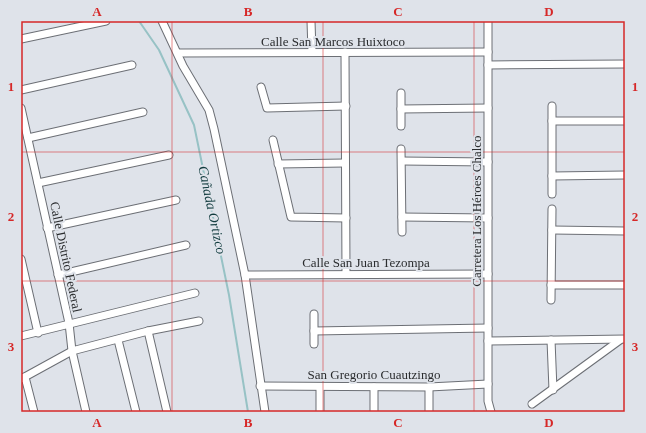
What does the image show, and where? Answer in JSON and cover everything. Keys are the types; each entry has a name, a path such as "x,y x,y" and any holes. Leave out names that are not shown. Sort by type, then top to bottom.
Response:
{"street":[{"path":"21,39 106,21"},
{"path":"162,21 209,110 244,275 265,412"},
{"path":"312,21 312,52"},
{"name":"Carretera Los Héroes Chalco","path":"485,412 488,401 488,21"},
{"path":"345,52 346,274"},
{"name":"Calle San Marcos Huixtoco","path":"178,53 488,52"},
{"path":"488,65 625,64"},
{"path":"21,90 132,65"},
{"path":"261,87 267,108 346,106"},
{"path":"401,93 401,126"},
{"path":"552,106 552,194"},
{"name":"Calle Distrito Federal","path":"21,108 58,275 72,351 86,412"},
{"path":"401,109 488,108"},
{"path":"28,138 143,112"},
{"path":"552,121 625,121"},
{"path":"273,140 291,217 346,218"},
{"path":"401,149 402,232"},
{"path":"38,183 169,155"},
{"path":"402,161 488,162"},
{"path":"278,164 346,163"},
{"path":"552,176 625,175"},
{"path":"47,228 176,200"},
{"path":"551,300 552,209"},
{"path":"402,217 488,218"},
{"path":"552,230 625,231"},
{"path":"58,275 186,245"},
{"path":"21,259 38,333"},
{"name":"Calle San Juan Tezompa","path":"244,275 488,274"},
{"path":"551,285 625,285"},
{"path":"21,336 38,333 68,323 195,293"},
{"path":"314,314 314,344"},
{"path":"34,412 23,378 72,351 148,331 199,321"},
{"path":"314,331 488,328"},
{"path":"148,331 168,412"},
{"path":"118,340 136,412"},
{"path":"551,340 553,390"},
{"path":"488,341 623,340"},
{"path":"532,404 623,340"},
{"name":"San Gregorio Cuautzingo","path":"260,386 429,387 488,384"},
{"path":"320,387 320,412"},
{"path":"374,387 374,412"},
{"path":"429,387 429,412"},
{"name":"Carretera Los Héroes Chalco","path":"488,401 491,412"}],"waterway":[{"name":"Cañada Ortizco","path":"139,21 159,50 194,125 229,295 248,412"}]}
